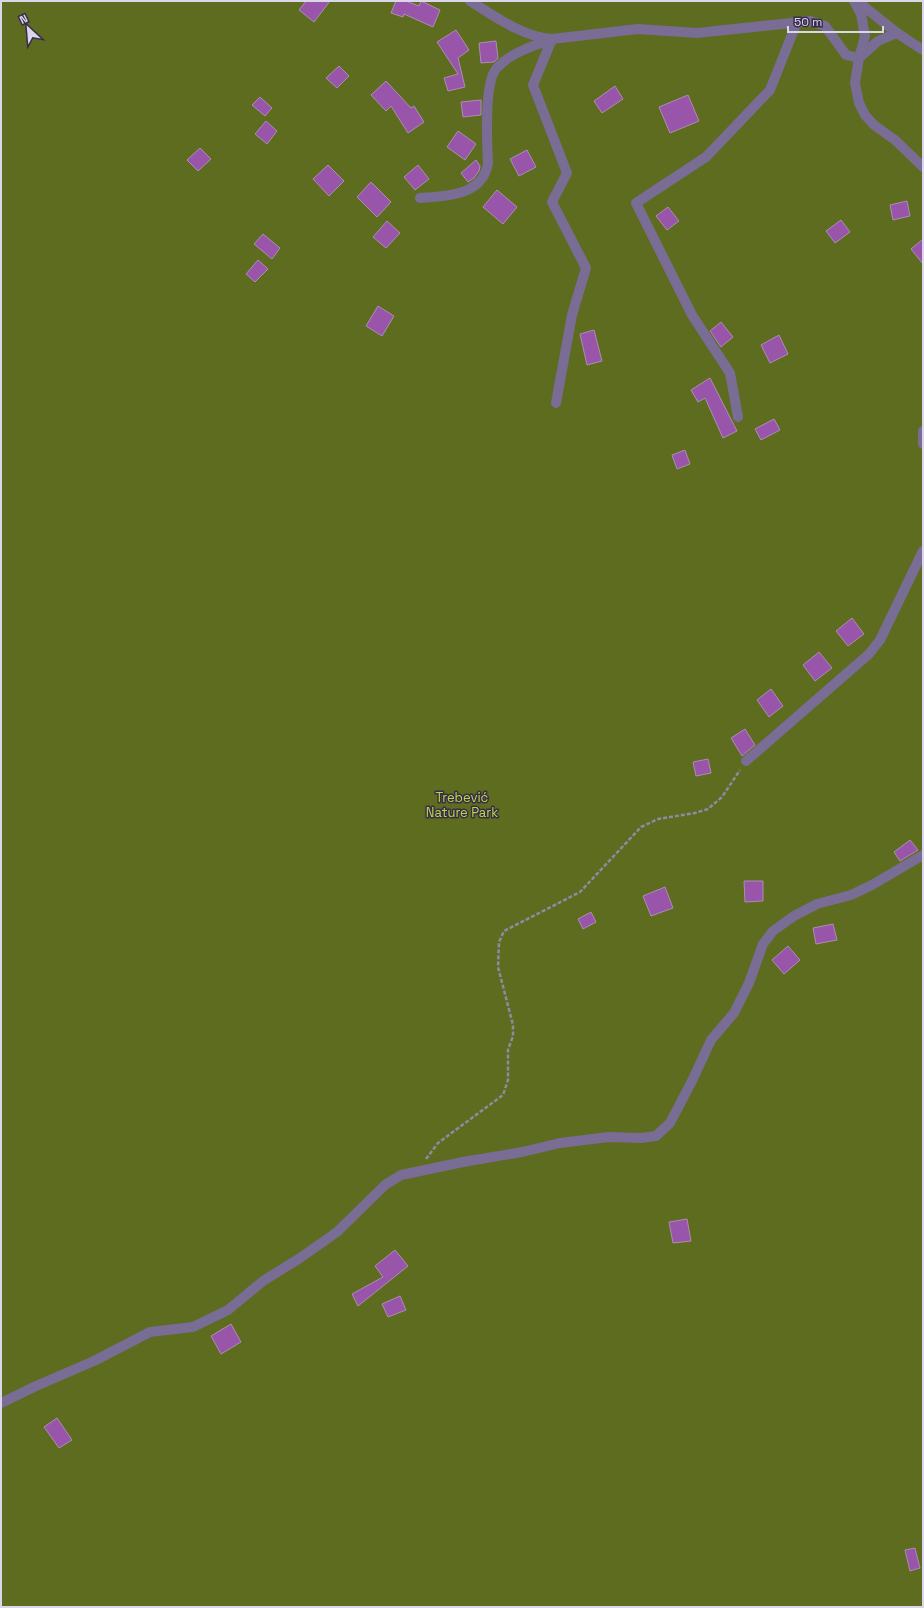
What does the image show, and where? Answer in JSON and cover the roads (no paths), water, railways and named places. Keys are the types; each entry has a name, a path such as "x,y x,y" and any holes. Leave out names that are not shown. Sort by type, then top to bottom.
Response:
{"street":[{"path":"470,1 496,17 526,32 541,38 552,39 638,29 697,33 810,21 825,26 846,55 859,58"},
{"path":"856,1 897,33 923,50"},
{"path":"856,1 861,14 865,36 859,58 855,83 859,103 865,115 874,125 895,140 923,167"},
{"path":"738,417 730,373 692,315 636,203 706,157 770,90 797,22"},
{"path":"859,58 878,41 897,33"},
{"path":"420,198 455,195 471,188 482,179 488,163 488,106 492,74 505,61 526,49 552,39"},
{"path":"552,39 533,85 567,173 552,202 586,268 572,315 556,403"},
{"path":"923,431 923,444"},
{"path":"746,761 869,654 880,640 923,551"},
{"path":"1,1403 94,1361 150,1332 193,1328 228,1310 262,1281 300,1258 337,1232 385,1185 401,1175 420,1170 522,1152 560,1143 609,1137 641,1138 656,1136 670,1123 711,1040 734,1013 750,983 763,944 773,931 794,916 817,904 851,895 872,885 923,855"}],"park label":[{"name":"Trebević Nature Park","path":"462,804"}]}
